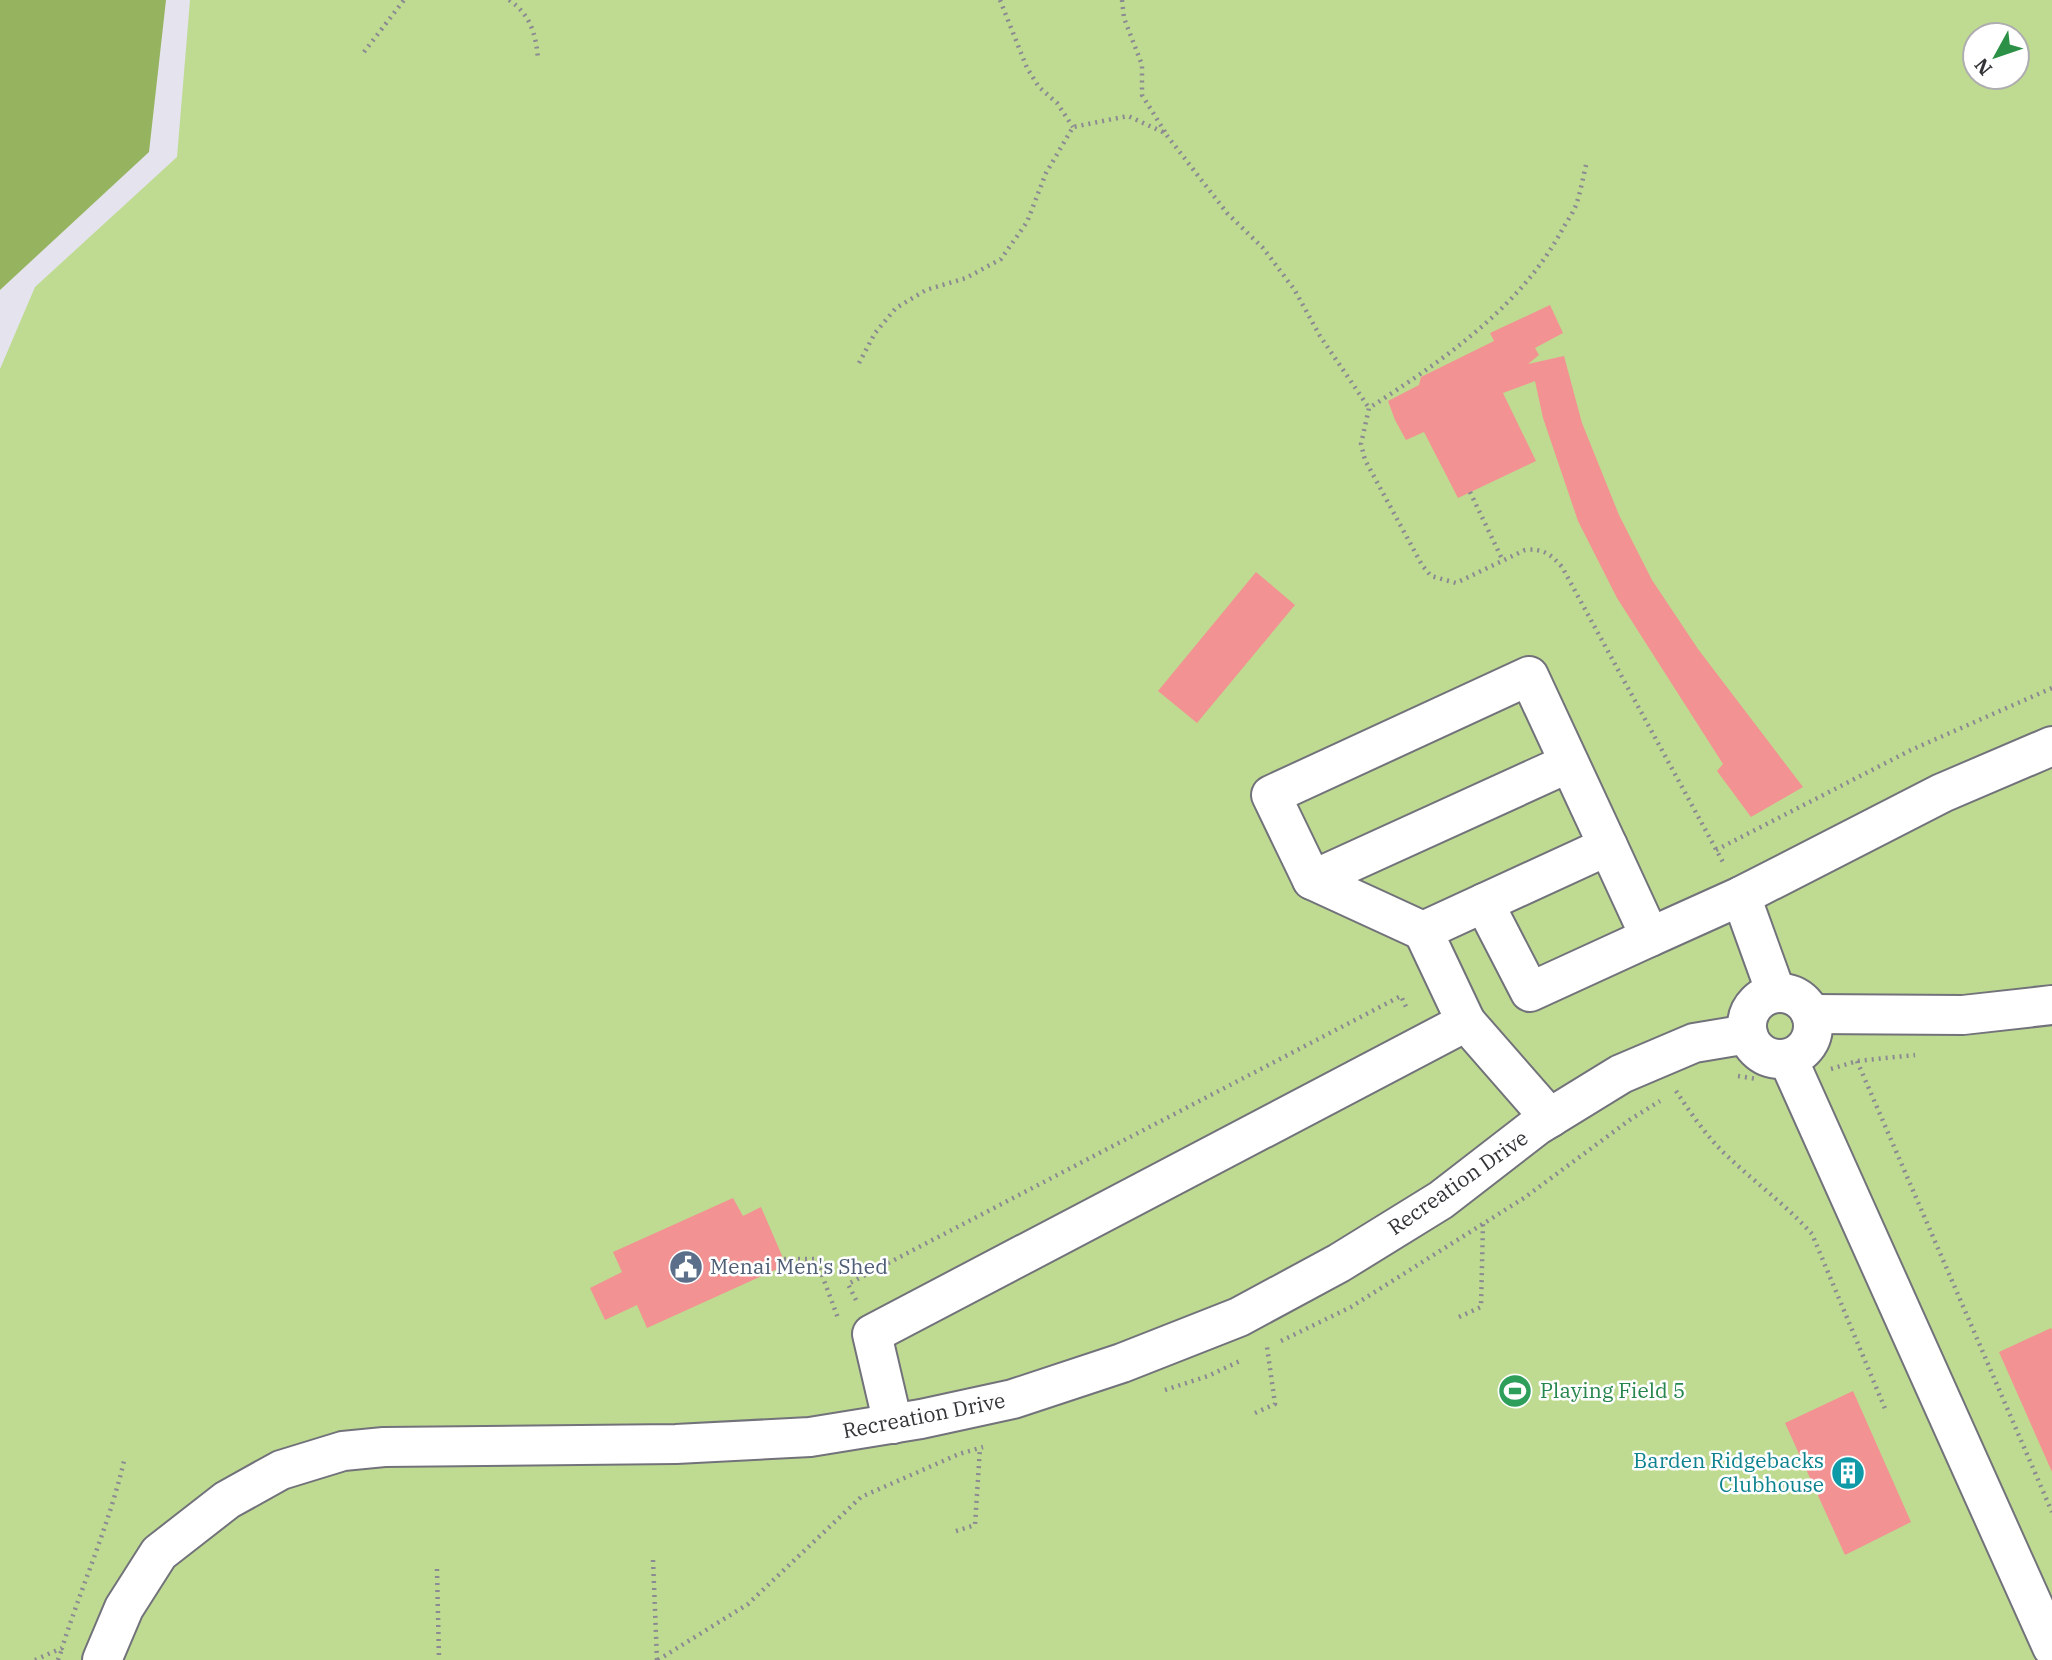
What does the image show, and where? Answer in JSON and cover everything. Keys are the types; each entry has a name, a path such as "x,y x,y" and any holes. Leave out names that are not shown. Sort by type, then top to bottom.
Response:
{"street":[{"path":"1549,1118 1466,1022 1423,931 1312,880 1271,795 1529,676 1650,937"},
{"path":"1484,903 1530,992 1741,896 1942,793 2052,746"},
{"path":"1312,880 1569,763"},
{"path":"1423,931 1608,846"},
{"path":"1741,896 1776,993"},
{"path":"1776,993 1797,998 1811,1014 1813,1028 1810,1042 1801,1052 1788,1059 1763,1055 1753,1046 1748,1034 1747,1020 1753,1007 1762,998 1776,993"},
{"path":"1811,1014 1963,1015 2052,1005"},
{"path":"893,1424 872,1334 1466,1022"},
{"name":"Recreation Drive","path":"102,1660 124,1608 159,1553 227,1500 281,1471 343,1451 384,1447 676,1444 797,1438 893,1424 1013,1399 1122,1363 1239,1317 1339,1263 1441,1200 1549,1118 1621,1074 1694,1043 1748,1034"},
{"path":"1788,1059 2052,1647"}],"path":[{"path":"364,52 404,0"},
{"path":"509,0 520,8 536,34 538,59"},
{"path":"1000,0 1027,68 1040,87 1057,103 1073,127"},
{"path":"1122,0 1125,18 1142,65 1142,95 1165,133 1227,213 1263,248 1293,289 1320,336 1369,408 1362,444 1365,460 1422,565 1431,576 1456,583 1525,550 1538,548 1555,558 1741,896"},
{"path":"859,363 874,334 896,308 926,290 966,278 1001,259 1027,222 1046,173 1073,127 1128,116 1165,133"},
{"path":"1369,408 1414,379 1513,298 1549,256 1577,204 1586,165"},
{"path":"1470,492 1503,561"},
{"path":"1716,850 1911,750 2052,688"},
{"path":"784,1259 816,1259 846,1341 872,1334 848,1284 1401,996 1423,1044"},
{"path":"1857,1061 2052,1512"},
{"path":"1676,1091 1722,1151 1794,1213 1812,1234 1886,1411"},
{"path":"1459,1317 1481,1307 1483,1223"},
{"path":"1255,1413 1275,1404 1267,1347"},
{"path":"956,1531 975,1525 980,1448"},
{"path":"58,1660 78,1597 114,1505 124,1461"},
{"path":"653,1560 657,1660"},
{"path":"437,1569 439,1660"},
{"path":"35,1660 62,1648"}],"green space":[{"path":"0,0 166,0 149,152 0,290"},
{"path":"190,0 2052,0 2052,1660 0,1660 0,369 35,287 177,157"}],"building":[{"path":"1550,305 1563,333 1535,348 1539,355 1528,364 1564,356 1582,423 1619,515 1652,580 1698,649 1803,787 1751,817 1717,771 1723,764 1617,598 1578,521 1543,418 1535,381 1503,393 1536,461 1458,498 1424,432 1406,440 1395,420 1388,401 1419,385 1421,377 1494,341 1490,333"},
{"path":"1256,572 1295,605 1197,723 1158,691"},
{"path":"733,1198 743,1216 761,1207 786,1265 647,1328 637,1305 605,1320 590,1288 622,1272 613,1252"},
{"path":"2051,1328 2052,1330 2052,1472 1999,1352"},
{"name":"Barden Ridgebacks Clubhouse","path":"1853,1391 1911,1522 1845,1555 1785,1423"}],"place":[{"name":"Menai Men's Shed","path":"686,1267"},
{"name":"Playing Field 5","path":"1515,1391"},
{"name":"Barden Ridgebacks Clubhouse","path":"1848,1473"}]}
